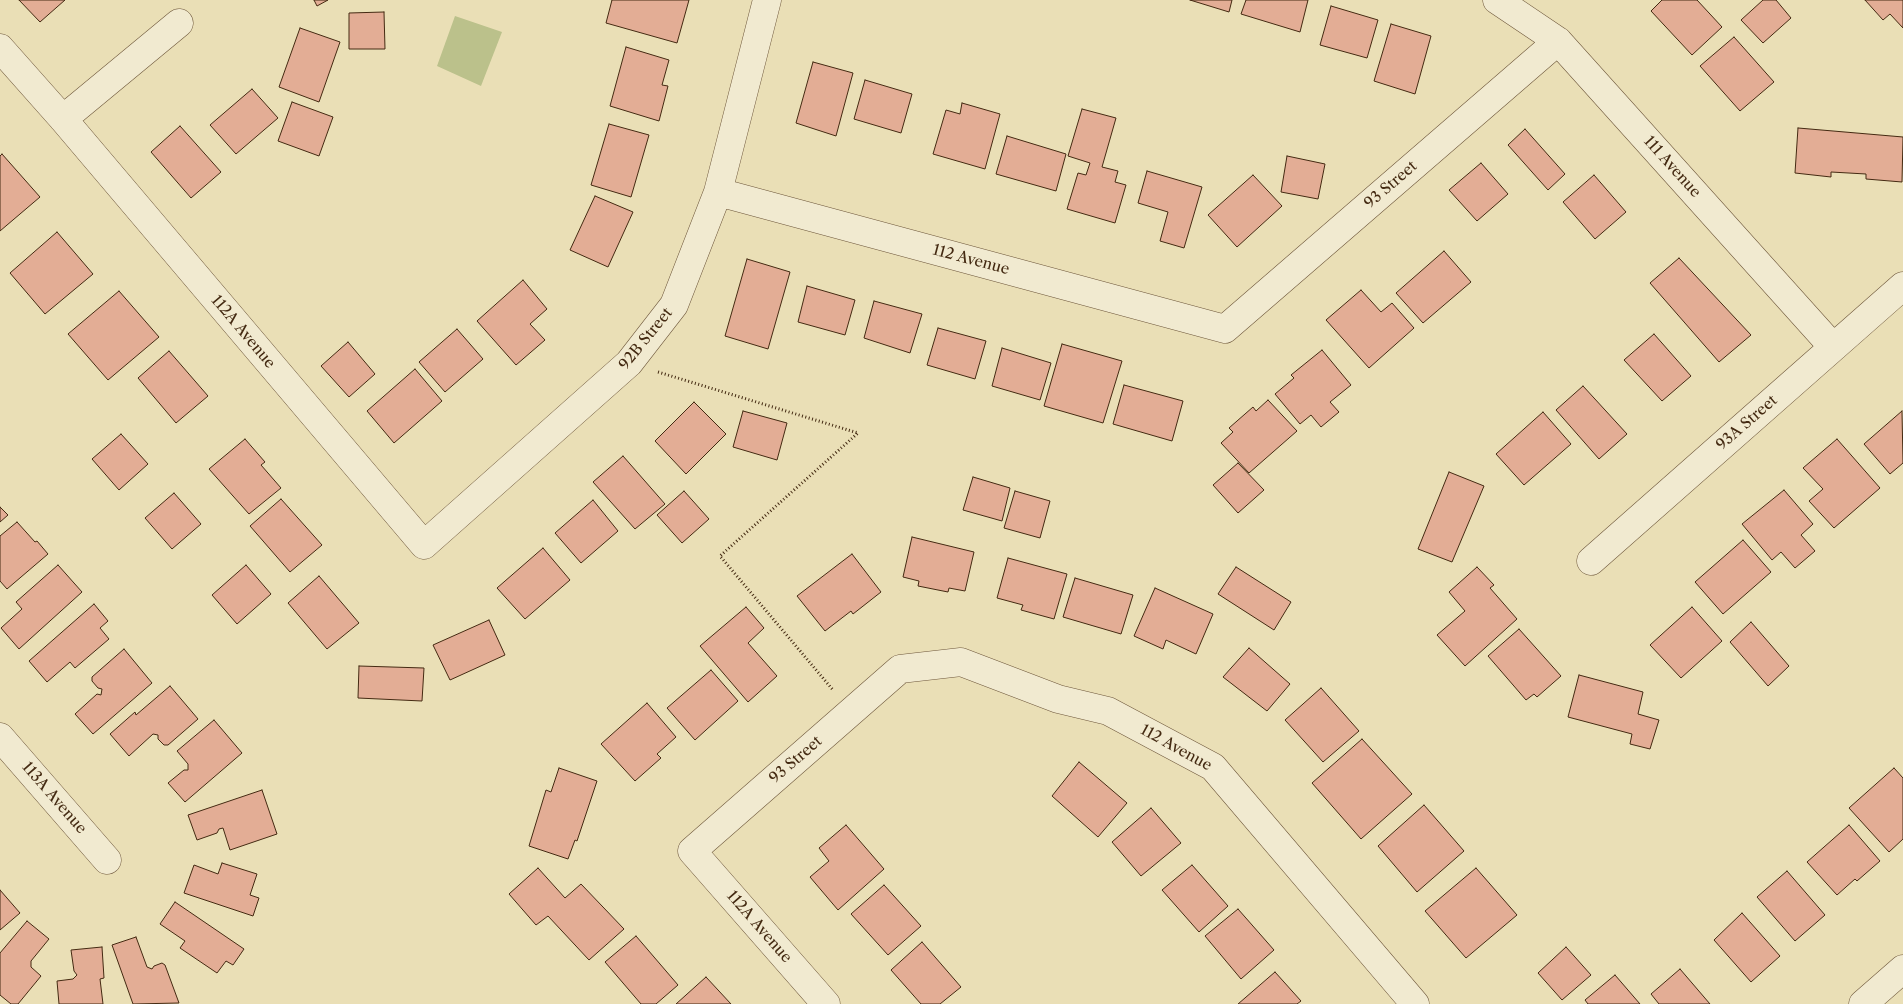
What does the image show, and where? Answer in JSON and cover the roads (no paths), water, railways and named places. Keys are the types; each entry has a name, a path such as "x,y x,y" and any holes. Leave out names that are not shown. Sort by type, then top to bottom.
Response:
{"street":[{"name":"92B Street","path":"424,545 629,363 674,305 718,192 767,0"},
{"name":"111 Avenue","path":"1497,0 1558,41 1834,347"},
{"path":"62,119 179,23"},
{"name":"93 Street","path":"1225,329 1558,41"},
{"name":"112A Avenue","path":"0,48 424,545"},
{"name":"112 Avenue","path":"718,192 1225,329"},
{"name":"93A Street","path":"1591,561 1903,286"},
{"name":"112 Avenue","path":"900,669 961,662 1058,699 1108,711 1214,767 1415,1004"},
{"name":"93 Street","path":"692,851 900,669"},
{"name":"113A Avenue","path":"0,737 107,860"},
{"name":"112A Avenue","path":"692,851 826,1004"},
{"path":"1863,1004 1903,969"}]}
